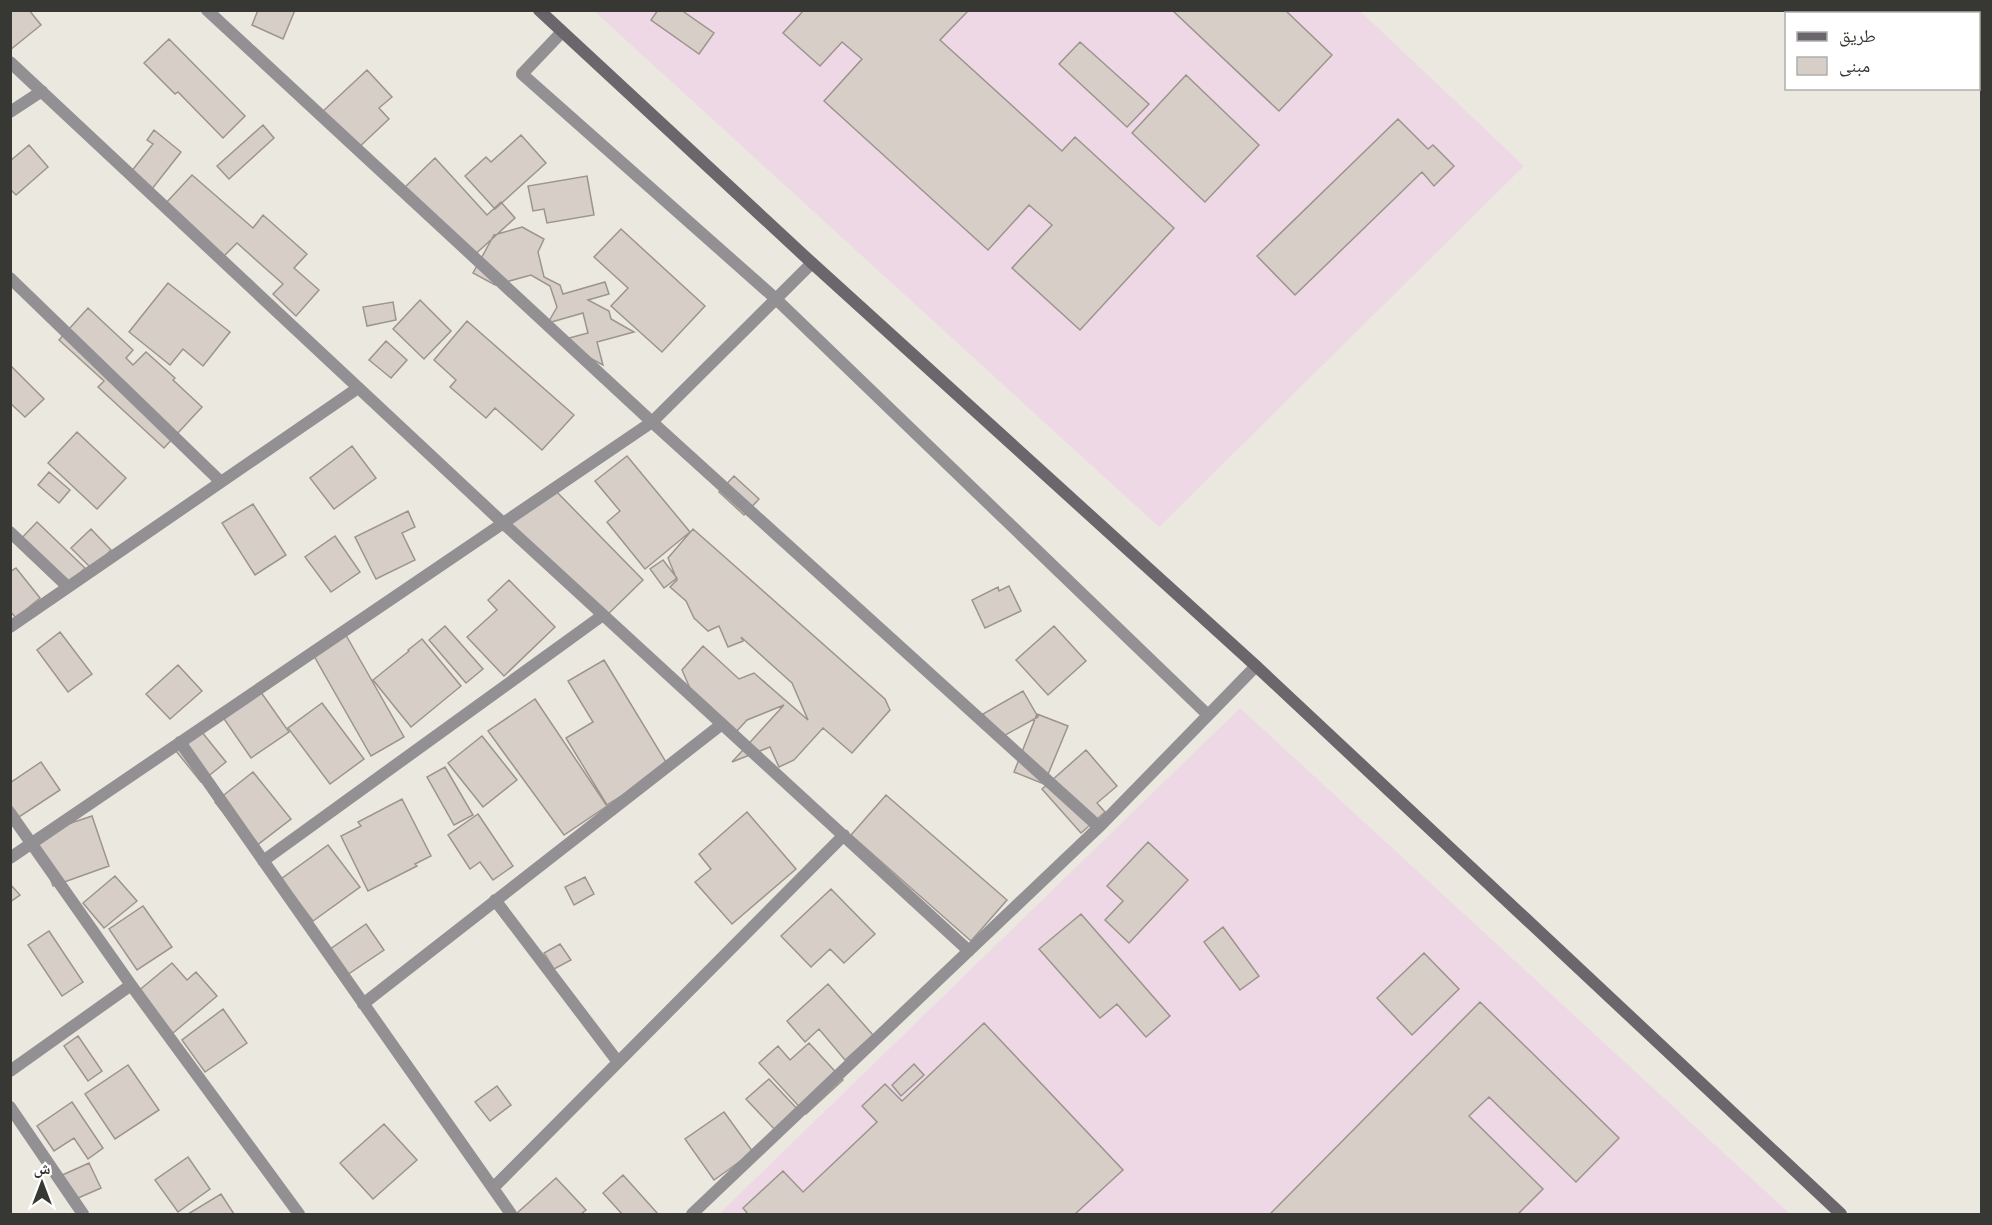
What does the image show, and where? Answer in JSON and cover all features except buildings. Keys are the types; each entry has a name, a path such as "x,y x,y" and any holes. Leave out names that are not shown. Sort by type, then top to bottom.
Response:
{"main road":[{"path":"538,10 812,263 1256,666 1841,1215"}],"street":[{"path":"207,10 652,422 1099,827"},
{"path":"562,32 522,74 776,299 1208,715"},
{"path":"10,62 503,523 969,951"},
{"path":"10,112 42,91"},
{"path":"10,858 652,422 812,263"},
{"path":"10,278 221,482"},
{"path":"10,627 358,388"},
{"path":"10,532 68,587"},
{"path":"263,861 603,615"},
{"path":"692,1215 1099,827 1256,666"},
{"path":"363,1004 722,724"},
{"path":"180,742 511,1215"},
{"path":"10,813 131,985 299,1215"},
{"path":"493,1188 844,835"},
{"path":"495,900 618,1062"},
{"path":"10,1071 131,985"},
{"path":"10,1107 83,1215"}],"shaded area":[{"path":"594,11 1360,11 1524,166 1159,527"},
{"path":"1240,708 1790,1214 719,1214"}]}
